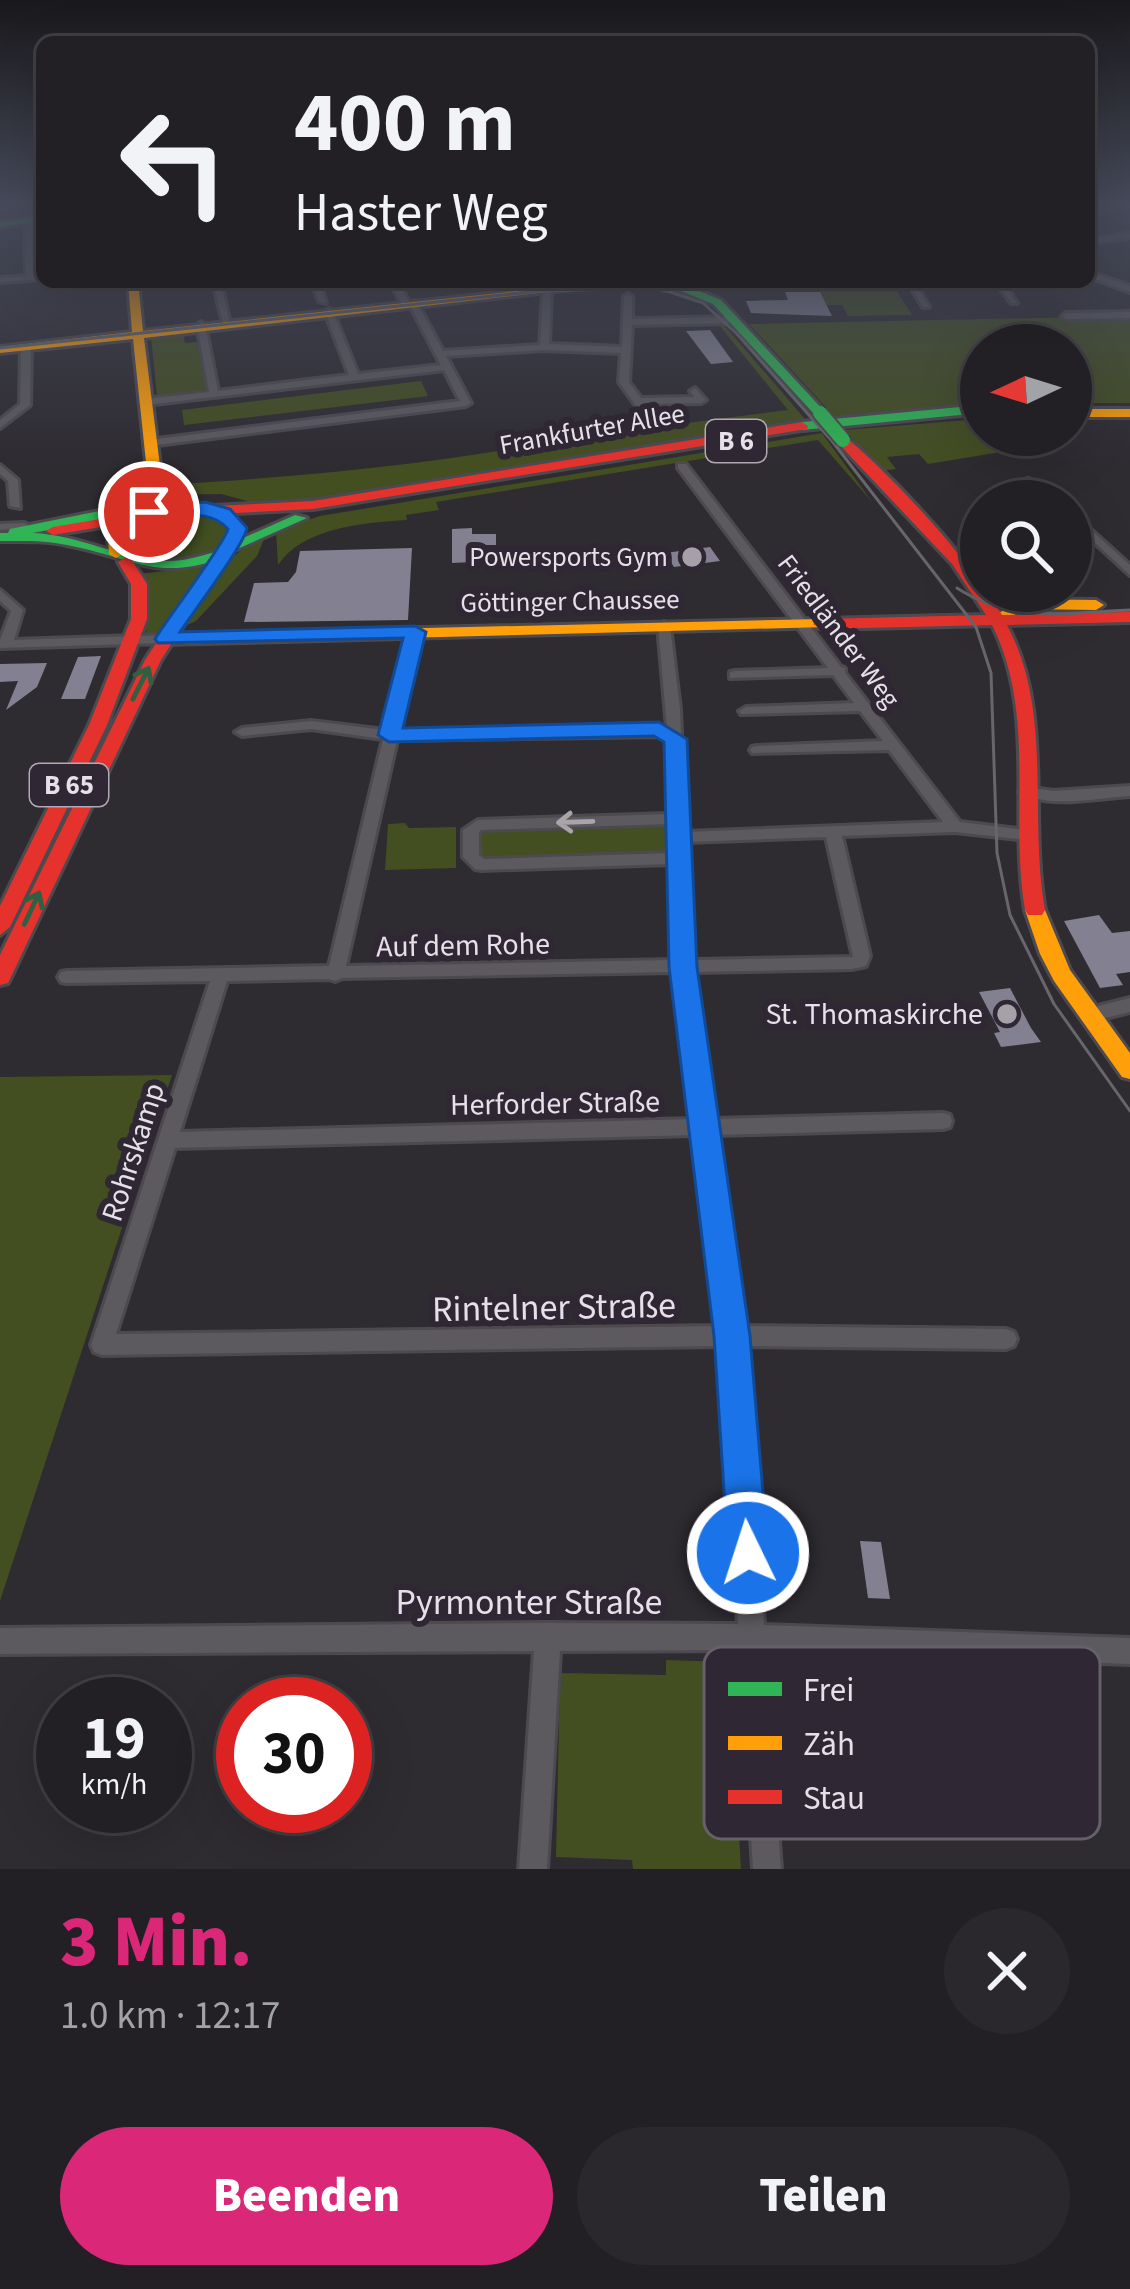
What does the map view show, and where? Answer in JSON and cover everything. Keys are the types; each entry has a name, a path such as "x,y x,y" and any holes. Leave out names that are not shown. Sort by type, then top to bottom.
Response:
{"street":[{"path":"134,291 152,475 157,500 171,508"},
{"path":"220,291 227,322"},
{"path":"320,291 355,377"},
{"path":"149,443 466,404 401,291"},
{"path":"0,347 485,291"},
{"path":"539,291 559,291"},
{"path":"639,291 628,322 624,382 653,422"},
{"path":"696,291 735,320 820,412 998,618 1020,673 1027,710 1026,835 1037,923 1058,967 1130,1070"},
{"path":"917,291 926,305"},
{"path":"1006,291 1014,301"},
{"path":"544,347 547,292"},
{"path":"1066,316 1130,314"},
{"path":"628,322 735,320"},
{"path":"200,325 214,394"},
{"path":"0,347 138,333"},
{"path":"0,425 25,405 26,347"},
{"path":"439,353 544,347 625,350"},
{"path":"145,402 446,367"},
{"path":"640,401 701,400 695,391"},
{"path":"1092,410 1130,410"},
{"name":"Frankfurter Allee","path":"214,509 256,511 313,505 779,427 960,414"},
{"name":"Frankfurter Allee","path":"227,550 305,516 807,431 960,415"},
{"name":"Friedländer Weg","path":"682,466 955,827"},
{"path":"0,468 13,480 7,529 146,506 152,475"},
{"name":"B 6","path":"7,529 90,526 171,508 214,509"},
{"path":"214,509 235,522 238,534 227,550"},
{"path":"121,558 113,537 140,516"},
{"name":"B 6","path":"7,529 61,539 156,569 181,568 227,550"},
{"path":"1092,535 1130,571"},
{"name":"B 65","path":"0,977 165,639 227,550"},
{"name":"B 65","path":"0,927 98,725 132,640 141,600 139,584 121,558"},
{"path":"0,594 16,610 3,644"},
{"name":"Göttinger Chaussee","path":"998,618 1023,604 1130,605"},
{"name":"Göttinger Chaussee","path":"3,644 1130,616"},
{"path":"664,626 674,726 670,732"},
{"path":"335,975 415,632"},
{"path":"735,675 840,671"},
{"path":"746,711 866,707"},
{"path":"242,732 311,725 389,735 670,732"},
{"path":"670,732 675,739 683,967 732,1336 755,1647"},
{"path":"757,750 894,745"},
{"path":"1026,792 1053,796 1129,792"},
{"path":"677,838 478,825 471,830 471,856 481,865 677,838 955,827 1026,835"},
{"name":"Auf dem Rohe","path":"67,977 860,962 833,832"},
{"name":"Rohrskamp","path":"102,1345 220,977"},
{"path":"1089,1015 1130,1005"},
{"name":"Herforder Straße","path":"169,1140 943,1121"},
{"name":"Rintelner Straße","path":"102,1345 732,1336 1006,1339"},
{"path":"533,1869 548,1636"},
{"name":"Pyrmonter Straße","path":"0,1641 754,1637 1023,1647"},
{"name":"Pyrmonter Straße","path":"1100,1650 1130,1651"},
{"path":"765,1839 767,1869"}],"green space":[{"path":"819,291 897,291 912,315 848,316 842,305 826,305"},
{"path":"1130,316 1130,403 1092,403 1092,324 960,324 960,408 834,416 749,324"},
{"path":"719,325 724,325 805,419 286,505 258,504 221,494 167,495 166,485 477,454 658,417 664,426 788,410"},
{"path":"183,333 185,343 197,342 207,389 157,396 151,337"},
{"path":"421,381 428,396 184,425 182,410"},
{"path":"960,421 960,456 977,456 928,464 919,454 887,457 896,469 882,471 844,430"},
{"path":"822,433 873,503 818,440 436,502 439,510 406,515 407,520 318,535 278,565 276,530 320,516"},
{"path":"192,510 217,517 229,530 230,537 209,555 163,564 123,552 120,541 142,521"},
{"path":"267,532 257,556 196,621 185,626 221,565"},
{"path":"204,566 159,633 146,633 148,586 139,574"},
{"path":"676,819 678,858 481,865 471,830"},
{"path":"405,823 409,828 456,827 456,868 385,870 388,824"},
{"path":"172,1075 0,1601 0,1077"},
{"path":"666,1660 704,1661 704,1839 739,1839 741,1869 633,1869 632,1860 556,1857 560,1673 666,1675"}],"building":[{"path":"785,292 820,292 832,316 751,313 746,301 788,300"},
{"path":"710,330 733,362 711,364 686,331"},
{"path":"472,528 472,534 496,534 496,545 473,545 473,562 452,563 452,529"},
{"name":"Powersports Gym","path":"710,547 720,561 674,567 665,553"},
{"path":"412,548 408,620 244,622 254,583 288,582 296,572 300,551"},
{"path":"101,656 85,699 61,699 78,657"},
{"path":"47,663 37,687 6,710 18,681 0,682 0,664"},
{"path":"1099,915 1112,933 1130,931 1130,972 1116,974 1123,985 1100,988 1064,921"},
{"name":"St. Thomaskirche","path":"1010,988 1041,1042 1001,1047 994,1033 1000,1032 979,992"},
{"path":"860,1541 881,1542 890,1599 868,1598"}],"tram line":[{"path":"0,348 538,291"},
{"path":"668,291 703,303 737,334 832,441 976,627 991,673 997,853 1010,915 1054,1004 1130,1111"},
{"path":"957,588 1019,611 1130,610"}],"traffic: fast":[{"path":"691,291 717,302 820,413"},
{"path":"802,426 960,411"},
{"path":"820,413 843,440"},
{"path":"15,532 146,506 149,486"},
{"path":"230,547 300,518"},
{"path":"0,537 66,540 162,566 219,555"}],"traffic: slow":[{"path":"134,291 152,475 157,500 171,507"},
{"path":"0,350 544,291"},
{"path":"1092,413 1130,413"},
{"path":"116,554 113,540 150,512 179,507 226,515"},
{"path":"998,618 1023,604 1096,605"},
{"path":"165,639 821,624"},
{"path":"1035,910 1061,975 1130,1070"}],"traffic: jam":[{"path":"214,510 313,505 802,426"},
{"path":"843,440 957,561 1002,630 1018,668 1026,708 1028,860 1035,910"},
{"path":"53,531 131,518"},
{"path":"0,977 153,660 223,553"},
{"path":"0,927 98,725 139,619 139,584 126,562"},
{"path":"821,624 1130,617"}],"place":[{"name":"Powersports Gym","path":"692,557"},
{"name":"St. Thomaskirche","path":"1007,1014"}],"route":[{"path":"149,512 205,507 223,513 238,528 235,540 165,639 415,632 389,735 659,729 675,739 683,967 732,1336 748,1553"}]}
